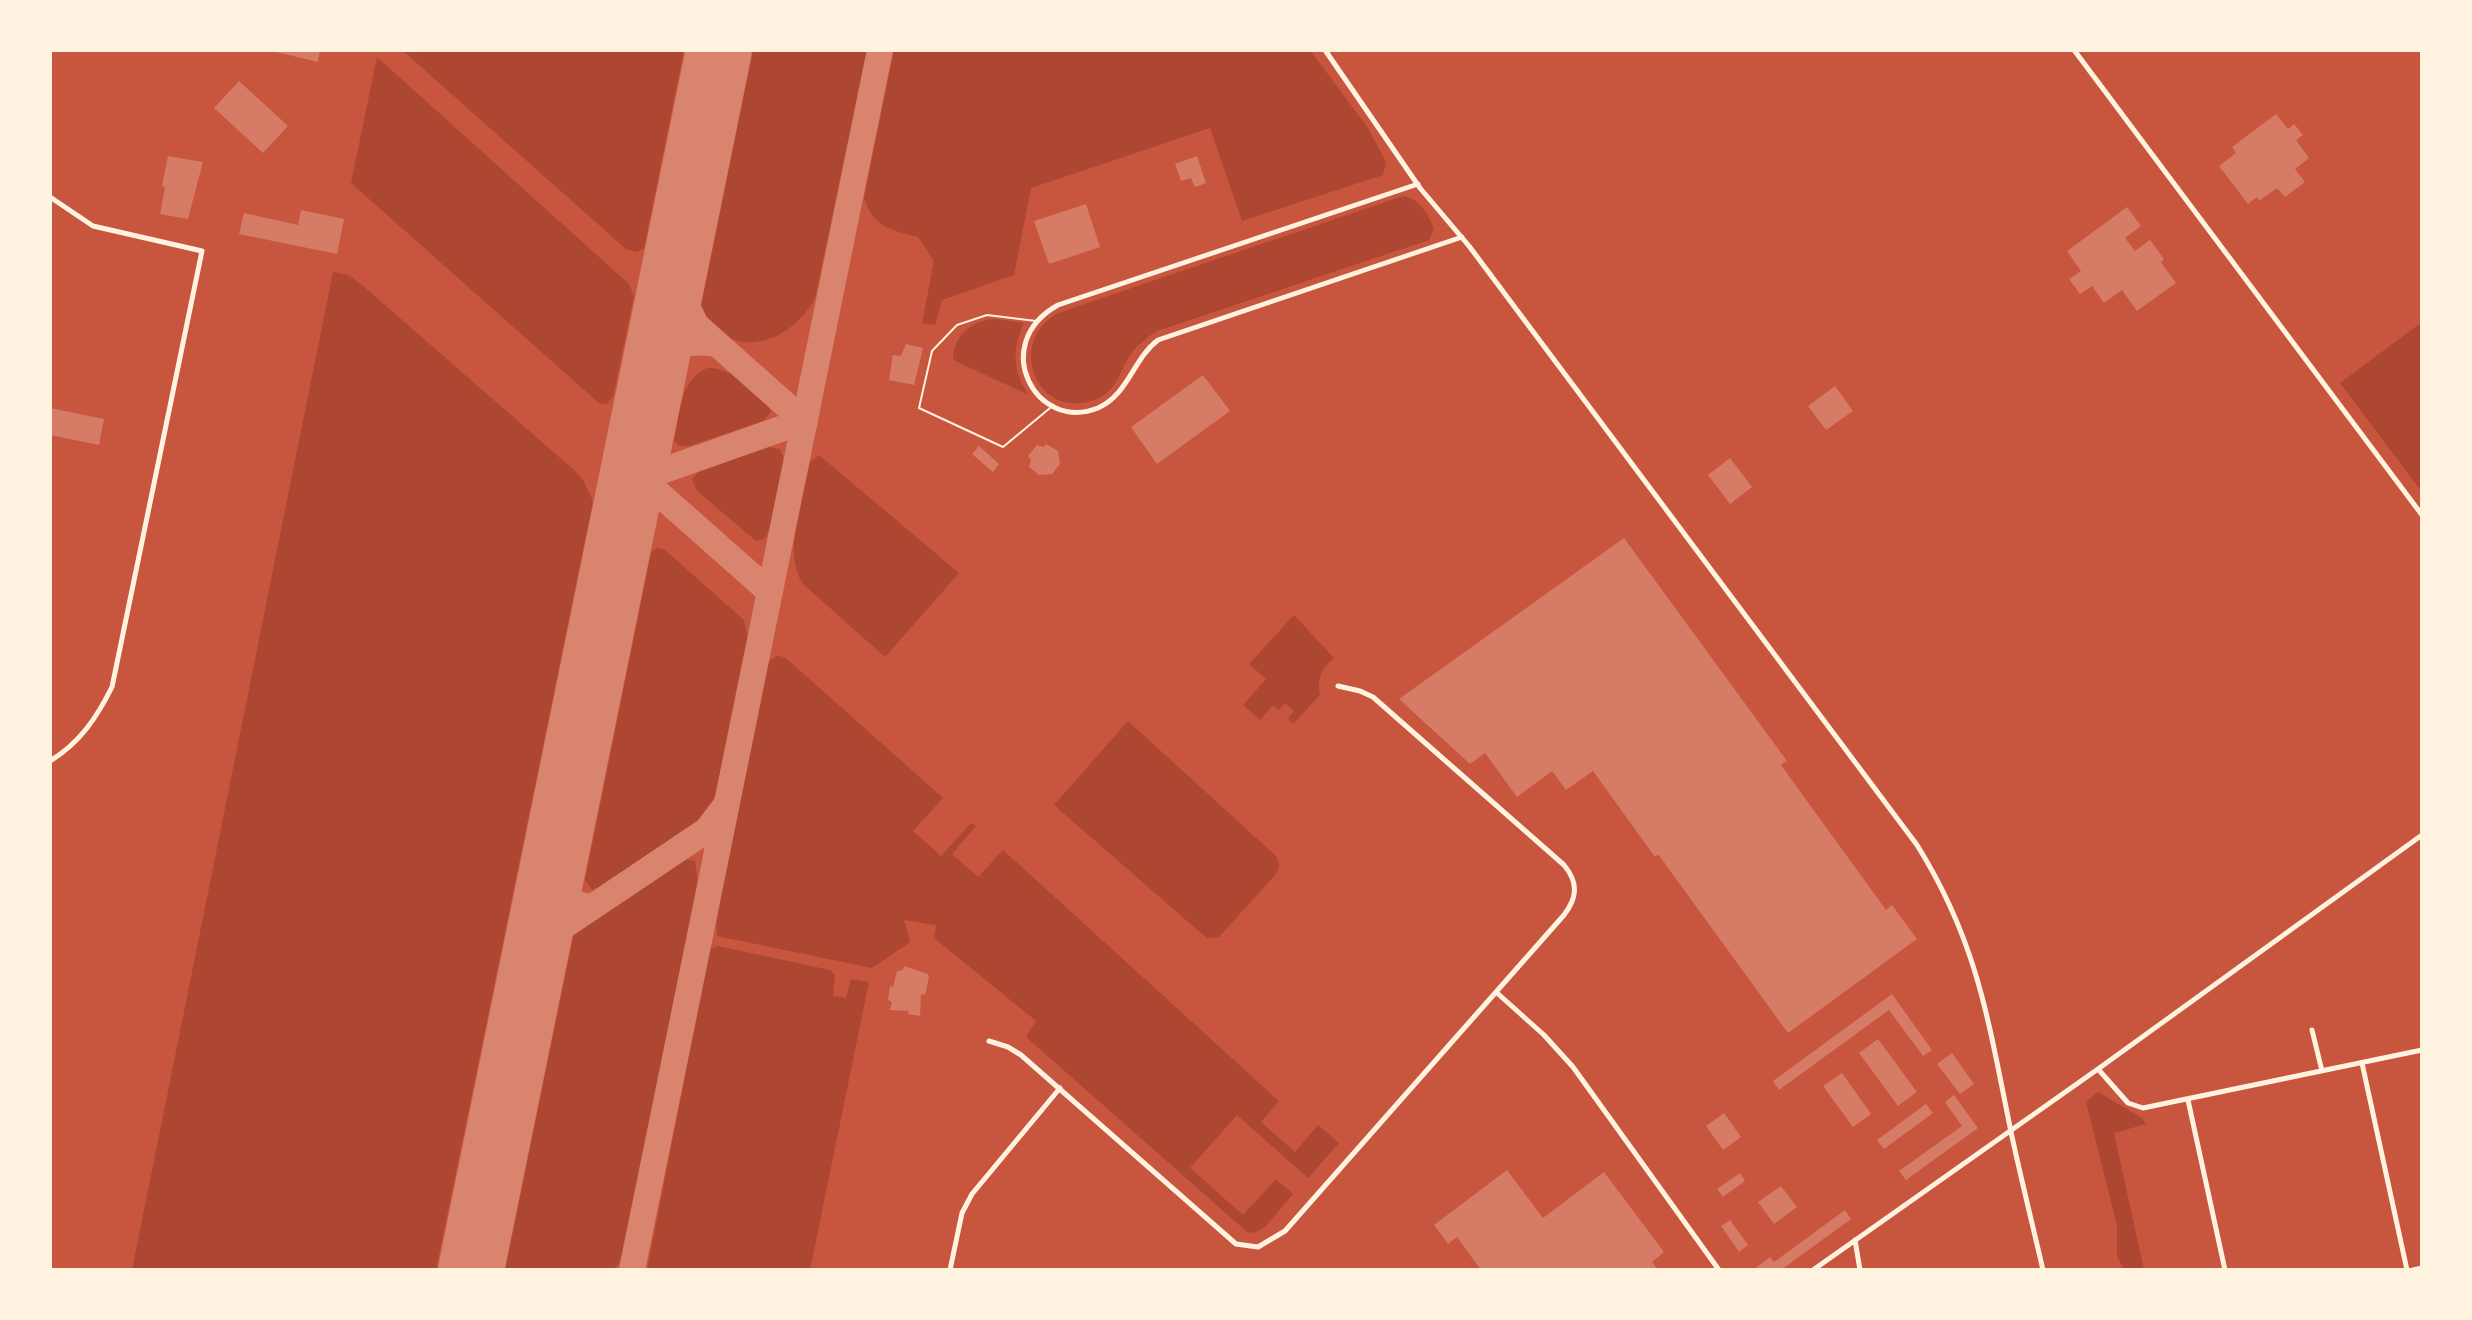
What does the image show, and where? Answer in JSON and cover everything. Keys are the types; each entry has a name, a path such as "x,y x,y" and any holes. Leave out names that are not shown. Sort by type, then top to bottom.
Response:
{"street":[{"path":"1325,50 1418,184 1462,237 1937,876 1963,933 1981,987 2043,1270"},
{"path":"2074,50 2422,515"},
{"path":"1418,184 1058,305 1037,321 1024,344 1024,369 1037,392 1054,405 1067,411 1086,411 1111,401 1142,354 1158,340 1462,237"},
{"path":"50,197 93,226 202,251 112,687 97,717 80,738 50,761"},
{"path":"989,1041 1021,1055 1236,1244 1258,1247 1285,1231 1574,903 1576,890 1571,873 1373,697 1338,686"},
{"path":"1813,1270 2422,835"},
{"path":"1496,992 1544,1035 1573,1067 1719,1270"},
{"path":"2312,1030 2322,1071"},
{"path":"2098,1069 2128,1103 2143,1108 2422,1050"},
{"path":"2362,1063 2410,1270 2422,1268"},
{"path":"950,1270 962,1213 972,1194 1060,1088"},
{"path":"2188,1100 2225,1270"},
{"path":"1855,1240 1860,1270"}],"lane":[{"path":"1037,321 987,315 957,325 932,351 919,408 1003,447 1054,405"}],"shaded area":[{"path":"402,50 684,50 644,248 637,252 626,249"},
{"path":"753,50 867,50 815,298 804,314 775,337 758,342 741,342 726,336 712,325 701,306"},
{"path":"894,50 1310,50 1368,128 1386,162 1383,175 1242,221 1210,128 1031,188 1014,275 942,300 935,325 922,323 934,261 918,237 891,229 878,221 864,198"},
{"path":"377,57 629,284 634,296 613,397 606,404 600,404 351,183"},
{"path":"1403,196 1414,200 1426,213 1434,229 1429,240 1157,331 1133,351 1113,387 1091,401 1072,403 1055,398 1043,388 1034,374 1031,358 1033,341 1042,326 1058,313"},
{"path":"333,272 348,275 361,284 575,471 593,501 436,1270 132,1270"},
{"path":"995,319 1024,323 1017,342 1016,360 1019,377 1029,395 953,360 956,343 965,331 978,323"},
{"path":"2422,322 2422,492 2340,383"},
{"path":"707,368 725,371 744,382 761,396 771,412 763,421 689,446 680,446 674,441 682,399 691,381"},
{"path":"769,447 780,449 784,460 769,530 764,539 756,541 697,491 692,479 699,471"},
{"path":"819,455 959,573 885,657 803,584 797,571 794,556 796,524 810,462"},
{"path":"657,548 665,550 744,620 748,637 716,793 709,810 701,822 605,885 592,890 585,880 651,552"},
{"path":"1294,615 1334,658 1321,674 1320,695 1293,724 1288,718 1294,711 1285,703 1279,710 1273,705 1260,720 1243,705 1266,679 1249,664"},
{"path":"778,655 787,659 943,798 913,831 941,856 971,823 976,826 952,854 978,877 1003,850 1279,1101 1261,1122 1295,1152 1318,1125 1339,1143 1308,1178 1237,1115 1190,1168 1243,1215 1276,1179 1293,1194 1265,1227 1254,1233 1246,1231 1026,1037 1036,1021 934,938 936,925 904,920 910,942 872,968 717,936 716,923 768,662"},
{"path":"1128,721 1277,857 1279,866 1276,874 1219,937 1208,938 1202,934 1054,805"},
{"path":"684,859 695,861 698,884 620,1261 614,1270 505,1270 574,933"},
{"path":"718,946 830,970 835,975 833,996 846,998 851,979 869,982 810,1270 647,1270 710,949"},
{"path":"2098,1092 2142,1118 2146,1124 2114,1133 2144,1270 2124,1270 2117,1256 2117,1225 2086,1102"}],"building":[{"path":"268,50 320,50 318,62"},
{"path":"239,81 288,126 263,153 214,108"},
{"path":"2276,114 2288,129 2294,124 2303,135 2296,140 2309,158 2295,169 2305,182 2285,197 2277,188 2259,201 2257,197 2248,204 2219,166 2236,153 2232,147"},
{"path":"168,156 203,162 188,219 160,214"},
{"path":"1197,156 1206,183 1195,187 1191,178 1181,181 1175,164"},
{"path":"1086,204 1100,247 1049,264 1034,221"},
{"path":"2127,207 2141,226 2125,238 2135,251 2150,240 2176,283 2137,311 2122,290 2104,303 2092,286 2080,294 2069,279 2081,271 2067,251"},
{"path":"301,210 344,219 337,254 239,234 244,213 298,225"},
{"path":"906,344 923,348 914,385 889,380 893,355 901,356"},
{"path":"1203,375 1230,411 1157,464 1131,427"},
{"path":"1835,386 1853,411 1826,430 1808,406"},
{"path":"50,408 104,419 99,445 50,435"},
{"path":"1046,444 1058,451 1060,464 1052,474 1039,475 1029,467 1031,460 1028,456 1037,445 1044,447"},
{"path":"979,446 999,464 993,472 972,454"},
{"path":"1730,458 1752,487 1730,504 1708,475"},
{"path":"1624,538 1787,761 1781,765 1886,910 1892,905 1917,939 1788,1033 1658,854 1655,857 1593,771 1566,790 1552,771 1517,797 1485,753 1470,764 1399,699"},
{"path":"904,966 929,977 925,995 921,994 920,1016 908,1014 909,1011 890,1010 890,986 893,987 897,971 903,970"},
{"path":"1892,994 1932,1050 1923,1056 1889,1010 1779,1090 1773,1081"},
{"path":"1878,1039 1917,1092 1898,1106 1859,1053"},
{"path":"1952,1053 1974,1084 1960,1094 1937,1064"},
{"path":"1842,1073 1871,1114 1853,1127 1823,1086"},
{"path":"1954,1095 1978,1128 1906,1180 1899,1171 1962,1126 1945,1102"},
{"path":"1926,1104 1933,1113 1884,1149 1877,1140"},
{"path":"1724,1113 1741,1137 1723,1150 1706,1126"},
{"path":"1507,1170 1543,1218 1604,1172 1664,1252 1652,1262 1658,1270 1481,1270 1457,1237 1448,1244 1434,1225"},
{"path":"1740,1173 1745,1181 1723,1197 1717,1189"},
{"path":"1781,1186 1797,1207 1774,1224 1758,1202"},
{"path":"1845,1210 1851,1219 1781,1270 1753,1270 1770,1257 1774,1262"},
{"path":"1730,1220 1748,1245 1739,1252 1721,1226"}],"taxiway":[{"path":"632,1270 880,50"},
{"path":"679,249 680,291 696,325 805,422"},
{"path":"653,375 664,358 678,347 696,343 716,344"},
{"path":"623,525 635,494 656,473 792,425 800,421 807,410"},
{"path":"643,427 644,461 657,492 770,592"},
{"path":"532,971 539,951 555,932 707,830 723,809"},
{"path":"556,854 562,890 574,903 593,906"}],"runway":[{"path":"471,1270 719,50"}]}
